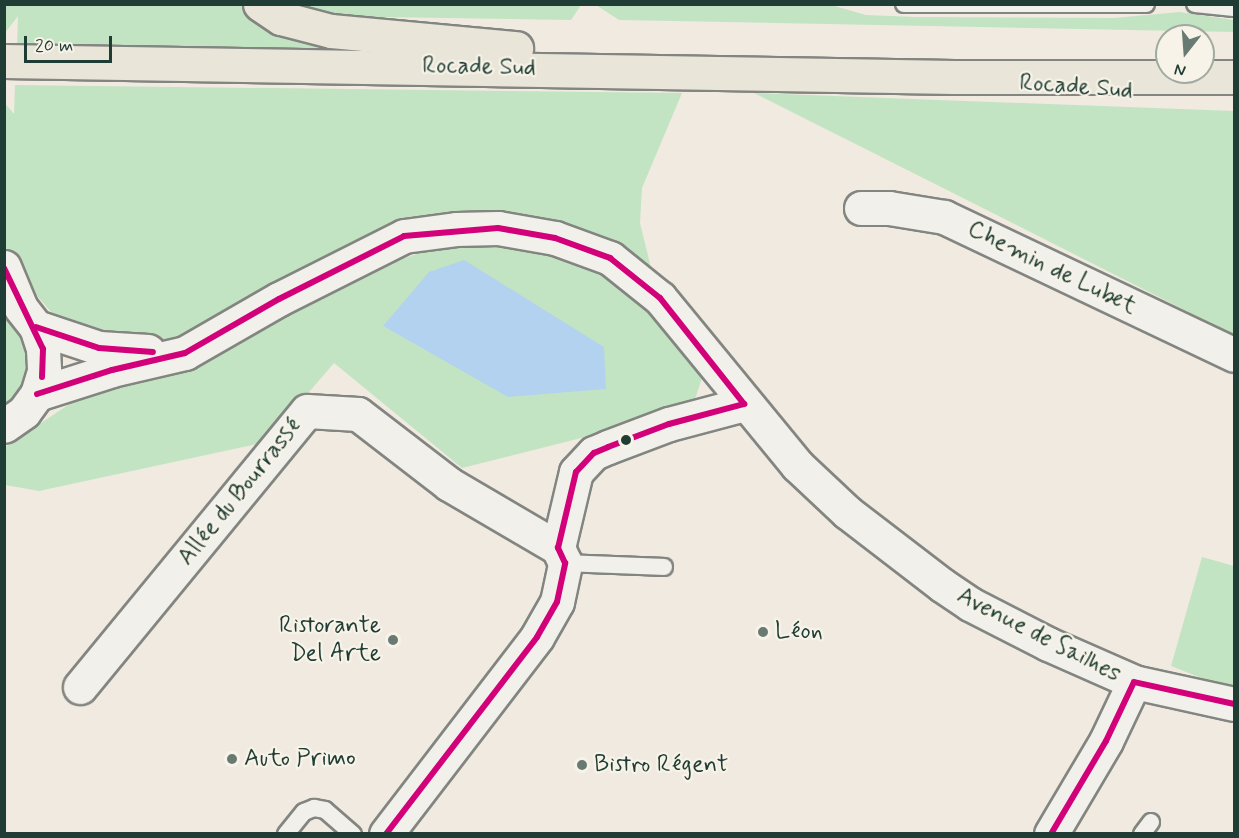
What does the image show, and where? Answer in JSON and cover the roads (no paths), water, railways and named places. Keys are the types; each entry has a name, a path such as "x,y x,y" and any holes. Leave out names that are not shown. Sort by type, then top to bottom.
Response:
{"main road":[{"path":"260,4 281,18 331,31 551,52 605,69"},
{"name":"Rocade Sud","path":"4,61 605,69 954,77 1234,77"},
{"name":"Rocade Sud","path":"954,77 1234,99"}],"street":[{"name":"Chemin de Lubet","path":"861,208 889,208 944,217 1234,355"},
{"name":"Avenue de Sailhes","path":"37,393 112,370 185,353 279,299 404,237 456,229 498,228 555,238 610,258 660,298 744,404 806,473 906,560 970,604 1134,682 1234,704"},
{"path":"4,267 20,311 44,360 37,393 24,412 4,426"},
{"path":"20,311 99,348 185,353"},
{"path":"386,834 537,637 557,602 561,555 576,472 594,453 669,424 744,404"},
{"name":"Allée du Bourrassé","path":"80,687 307,411 358,414 449,484 561,555"},
{"path":"1051,834 1106,741 1134,682"}],"lane":[{"path":"904,4 1146,4"},
{"path":"1195,4 1234,8"},
{"path":"561,555 664,567"},
{"path":"286,834 304,812 314,808 325,810 353,834"}],"water":[{"path":"464,260 604,347 606,389 508,397 383,326 429,272"}],"place":[{"name":"Léon","path":"763,632"},
{"name":"Ristorante Del Arte","path":"393,640"},
{"name":"Auto Primo","path":"232,759"},
{"name":"Bistro Régent","path":"582,765"}]}
